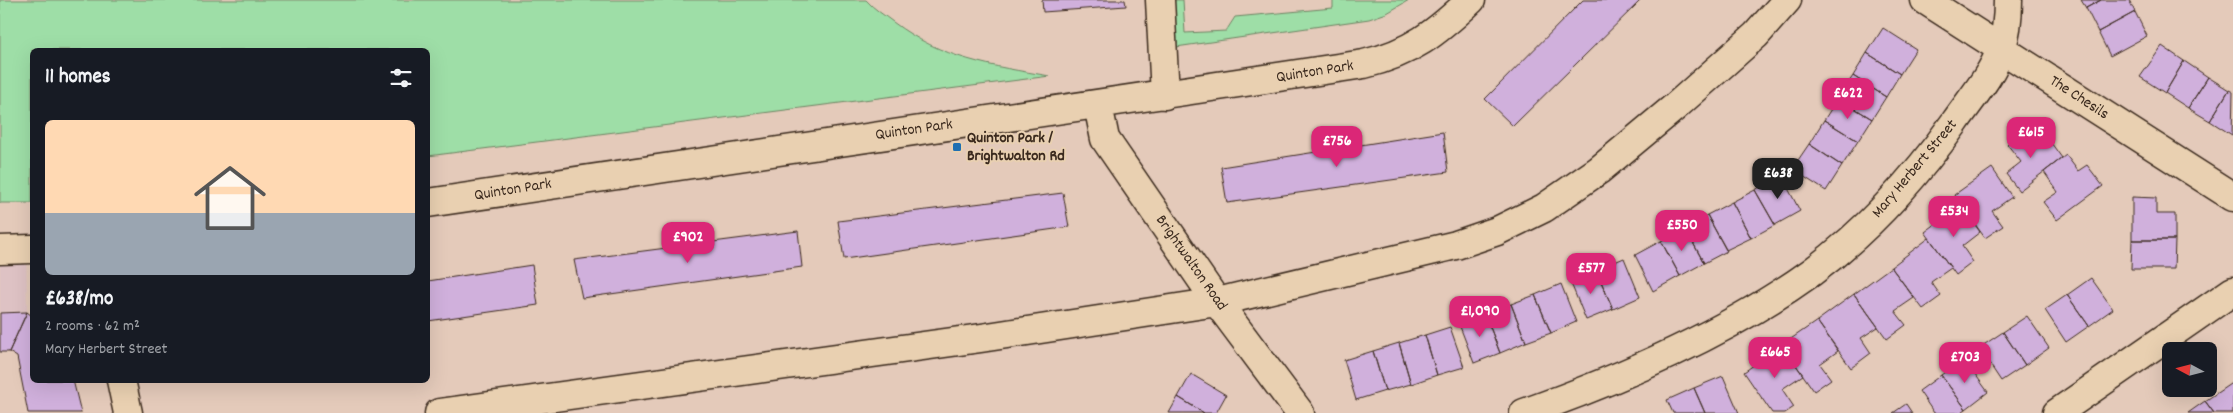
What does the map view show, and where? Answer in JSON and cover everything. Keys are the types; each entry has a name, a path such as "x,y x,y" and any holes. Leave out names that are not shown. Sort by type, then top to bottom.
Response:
{"street":[{"path":"1160,0 1166,95"},
{"name":"Quinton Park","path":"430,203 742,154 1166,95 1386,59 1421,43 1471,0"},
{"path":"439,413 981,338 1217,302 1456,245 1497,231 1544,208 1599,170 1676,106 1756,34 1787,0"},
{"name":"The Chesils","path":"1925,0 2233,197"},
{"name":"Mary Herbert Street","path":"1524,413 1567,397 1721,328 1766,303 1812,271 1854,236 1894,198 1936,148 1982,84 2001,48 2008,0"},
{"name":"Brightwalton Road","path":"1098,105 1104,139 1217,302 1300,413"},
{"path":"0,250 30,249"},
{"path":"2057,413 2233,292"},
{"path":"122,383 128,413"}],"shaded area":[{"path":"26,249 27,312 0,313 0,250"}],"green space":[{"path":"0,0 866,0 911,35 949,53 1007,69 1050,76 430,156 430,48 30,48 30,203 0,203"},
{"path":"1173,0 1183,0 1185,33 1226,31 1235,17 1333,8 1333,0 1409,0 1387,13 1369,19 1176,47"}],"building":[{"path":"1042,0 1125,0 1126,6 1043,12"},
{"path":"1583,0 1641,0 1513,126 1485,99"},
{"path":"2081,0 2101,0 2086,8"},
{"path":"2101,0 2129,0 2135,12 2098,32 2086,8"},
{"path":"2135,12 2147,36 2110,56 2098,32"},
{"path":"1883,28 1916,49 1900,74 1867,53"},
{"path":"2162,46 2184,61 2165,93 2140,77"},
{"path":"1867,53 1900,74 1886,97 1853,76"},
{"path":"2184,61 2208,77 2188,108 2165,93"},
{"path":"1853,76 1886,97 1872,119 1838,98"},
{"path":"2208,77 2229,90 2210,121 2188,108"},
{"path":"2229,90 2233,92 2232,135 2210,121"},
{"path":"1838,98 1872,119 1858,141 1824,120"},
{"path":"1824,120 1858,141 1842,166 1809,144"},
{"path":"2027,129 2040,146 2049,140 2062,158 2019,191 2006,174 2021,162 2007,144"},
{"path":"1443,132 1448,172 1227,203 1221,167"},
{"path":"1809,144 1842,166 1826,191 1792,169"},
{"path":"2066,155 2078,171 2087,165 2103,186 2057,220 2043,202 2058,192 2044,172"},
{"path":"1992,168 2012,197 1992,211 2003,226 1985,238 1954,195"},
{"path":"1781,175 1800,211 1775,225 1755,190"},
{"path":"1755,190 1775,225 1751,238 1732,202"},
{"path":"1063,193 1069,227 844,259 838,221"},
{"path":"2132,197 2156,198 2156,214 2175,214 2175,240 2132,240"},
{"path":"1732,202 1751,238 1726,250 1707,215"},
{"path":"1961,205 1980,232 1962,246 1973,262 1956,275 1925,232"},
{"path":"1707,215 1727,251 1704,263 1685,228"},
{"path":"1685,228 1704,263 1680,276 1661,241"},
{"path":"798,231 802,267 582,298 574,260"},
{"path":"1929,238 1951,268 1931,282 1941,296 1923,309 1891,267"},
{"path":"2132,240 2175,240 2174,269 2131,269"},
{"path":"1661,241 1680,276 1653,291 1635,255"},
{"path":"1624,258 1640,297 1613,309 1596,270"},
{"path":"532,265 538,305 430,321 430,281"},
{"path":"1891,267 1914,298 1895,311 1906,325 1887,339 1854,294"},
{"path":"1596,270 1613,309 1586,320 1570,281"},
{"path":"2091,278 2113,309 2089,326 2067,295"},
{"path":"1561,284 1576,322 1551,333 1535,295"},
{"path":"1854,294 1878,327 1861,338 1871,353 1851,368 1817,321"},
{"path":"1535,295 1551,333 1526,342 1511,304"},
{"path":"2067,295 2089,326 2066,342 2045,310"},
{"path":"1511,304 1526,342 1500,353 1485,314"},
{"path":"27,312 30,314 30,383 74,383 81,413 28,413 17,357 9,352"},
{"path":"27,312 9,352 0,352 0,313"},
{"path":"1485,314 1500,353 1474,363 1459,324"},
{"path":"2027,316 2049,348 2025,365 2003,332"},
{"path":"1817,321 1838,351 1820,364 1831,379 1814,391 1782,345"},
{"path":"1450,327 1464,367 1437,375 1425,335"},
{"path":"2003,332 2025,365 2001,381 1979,348"},
{"path":"1425,335 1437,375 1411,384 1399,343"},
{"path":"1399,343 1411,384 1385,391 1373,351"},
{"path":"1782,345 1803,375 1782,389 1794,407 1785,413 1772,413 1744,372"},
{"path":"1373,351 1385,391 1356,400 1344,360"},
{"path":"1964,359 1988,392 1966,409 1941,375"},
{"path":"1191,374 1226,395 1216,413 1204,413 1178,397"},
{"path":"1941,375 1966,409 1960,413 1934,413 1919,391"},
{"path":"1723,376 1739,413 1705,413 1694,388"},
{"path":"2233,382 2233,413 2214,413 2205,401 2209,398 2218,398 2218,392"},
{"path":"1694,388 1705,413 1673,413 1667,400"},
{"path":"1178,397 1204,413 1169,413"},
{"path":"2205,401 2214,413 2188,413"},
{"path":"1906,404 1912,413 1893,413"}],"place":[{"name":"Quinton Park / Brightwalton Rd","path":"957,147"}]}
